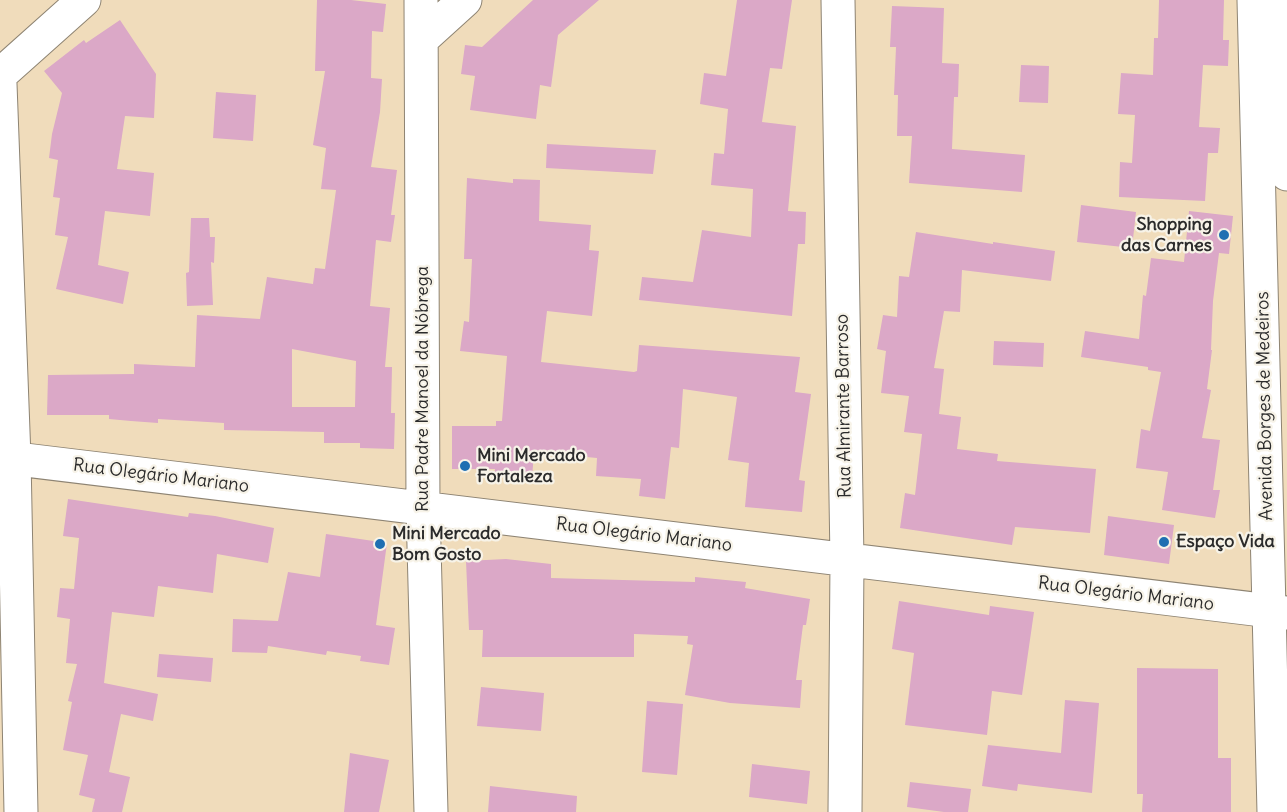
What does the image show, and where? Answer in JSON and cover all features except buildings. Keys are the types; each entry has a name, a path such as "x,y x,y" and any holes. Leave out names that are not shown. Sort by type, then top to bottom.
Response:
{"street":[{"path":"0,75 84,0"},
{"name":"Rua Padre Manoel da Nóbrega","path":"421,0 423,508 431,812"},
{"path":"422,39 465,0"},
{"name":"Rua Almirante Barroso","path":"838,0 847,560 845,812"},
{"name":"Avenida Borges de Medeiros","path":"1254,0 1279,612 1274,812"},
{"path":"1283,0 1287,174"},
{"path":"0,84 7,457 21,812"},
{"name":"Rua Olegário Mariano","path":"7,457 1279,612"}],"place":[{"name":"Shopping das Carnes","path":"1224,235"},
{"name":"Mini Mercado Fortaleza","path":"465,466"},
{"name":"Espaço Vida","path":"1164,542"},
{"name":"Mini Mercado Bom Gosto","path":"380,544"}]}
